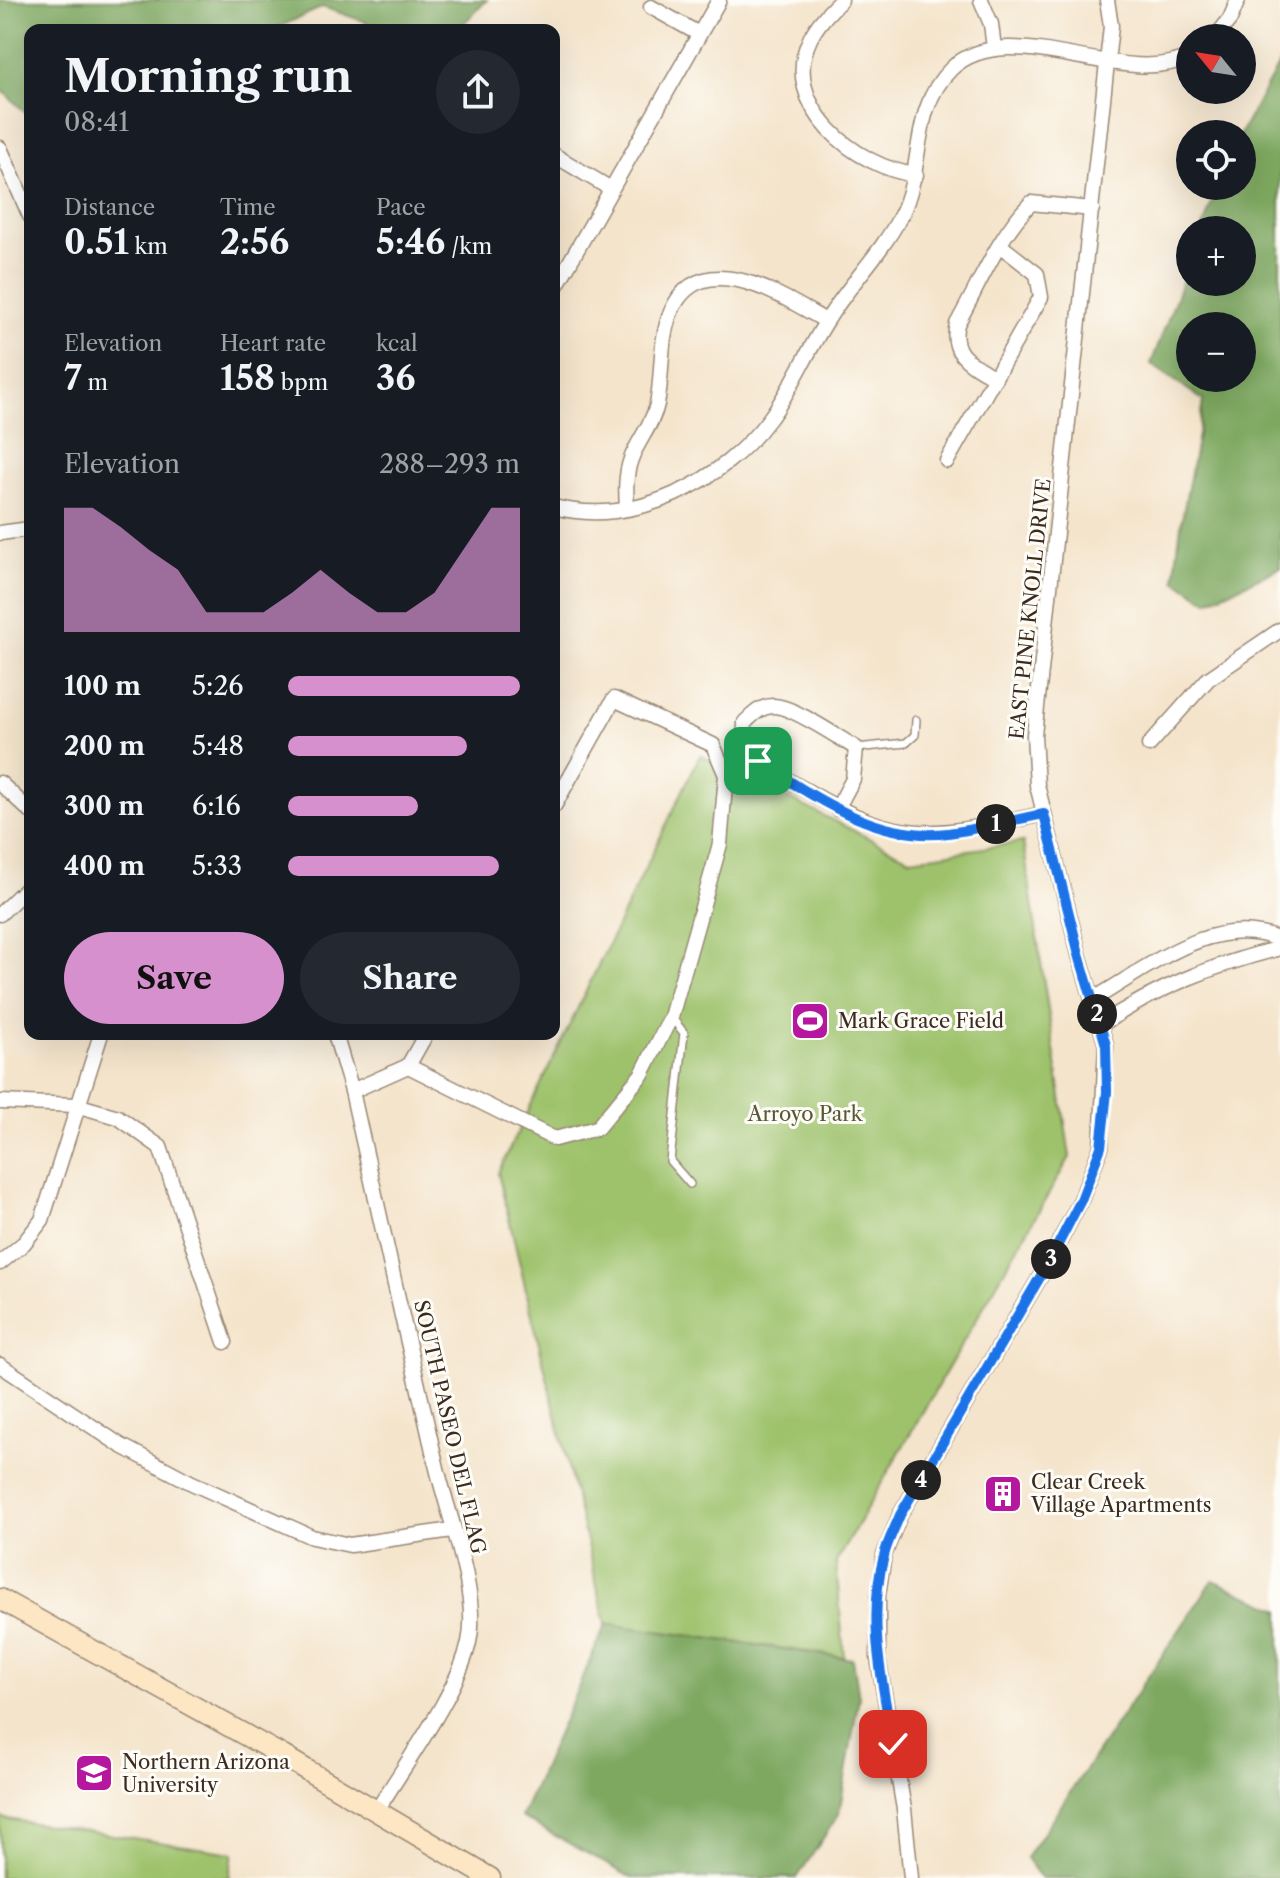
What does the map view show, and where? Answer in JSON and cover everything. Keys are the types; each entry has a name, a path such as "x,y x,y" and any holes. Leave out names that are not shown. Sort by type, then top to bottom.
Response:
{"main road":[{"path":"0,1599 490,1878"}],"street":[{"path":"560,279 719,0"},
{"path":"841,0 810,39 803,62 806,94 827,129 860,155 894,172 916,175"},
{"path":"981,0 994,48"},
{"name":"EAST PINE KNOLL DRIVE","path":"911,1878 904,1809 878,1658 878,1595 884,1555 900,1515 1049,1262 1081,1200 1102,1133 1106,1045 1037,785 1034,735 1108,60 1111,26 1107,0"},
{"path":"1226,24 1238,0"},
{"path":"651,7 699,34"},
{"path":"560,509 573,512 627,508 680,494 728,463 770,419 826,321 901,215 916,175 917,143 932,94 952,68 994,48 1108,60 1144,67 1176,62"},
{"path":"0,148 24,202"},
{"path":"560,159 611,189"},
{"path":"995,378 968,362 958,352 953,338 957,324 1019,214 1031,203 1092,209"},
{"path":"947,461 1041,297 1037,274 1001,246"},
{"path":"627,508 630,460 656,409 665,332 679,298 699,283 724,278 752,282 826,321"},
{"path":"0,533 24,530"},
{"path":"1149,745 1208,679 1280,630"},
{"path":"408,1066 555,1139 597,1128 642,1074 671,1017 720,844 726,775 713,745 614,699 560,795"},
{"path":"837,809 853,779 856,748 775,705 760,708 745,722 744,744 758,761 837,809 878,827 946,834 1044,814"},
{"path":"0,783 24,805"},
{"path":"0,914 24,891"},
{"path":"1092,1000 1180,948 1226,932 1266,934 1280,940"},
{"path":"1100,1025 1138,1001 1212,966 1280,948"},
{"path":"0,1263 24,1243 42,1220 99,1040"},
{"name":"SOUTH PASEO DEL FLAG","path":"337,1040 352,1091 469,1593 470,1640 453,1683 376,1812"},
{"path":"352,1091 408,1066 423,1040"},
{"path":"0,1102 76,1105 118,1117 160,1147 225,1342"},
{"path":"0,1365 120,1445 206,1490 312,1537 350,1545 452,1530"}],"lane":[{"path":"856,748 906,743 915,735 916,720"},
{"path":"671,1017 684,1033 670,1161 690,1184"}],"green space":[{"path":"0,0 487,0 463,24 368,24 323,7 285,24 24,24 24,111 0,88"},
{"path":"1280,62 1280,568 1208,601 1175,580 1203,400 1191,392 1256,392 1256,312 1176,312 1176,381 1151,364 1177,296 1256,296 1256,216 1207,216 1213,200 1256,200 1256,120 1248,120"},
{"name":"Arroyo Park","path":"700,755 911,859 1023,842 1070,1157 836,1562 844,1657 606,1624 498,1173"},
{"path":"1213,1580 1280,1610 1280,1878 1041,1878 1026,1858"},
{"path":"606,1624 853,1659 859,1697 839,1814 797,1878 632,1878 521,1817"},
{"path":"0,1818 233,1853 229,1878 0,1878"}],"place":[{"name":"Mark Grace Field","path":"810,1021"},
{"name":"Clear Creek Village Apartments","path":"1003,1494"},
{"name":"Northern Arizona University","path":"94,1773"}],"route":[{"path":"758,761 837,809 878,827 946,834 1044,814 1080,958 1106,1045 1107,1092 1101,1147 1081,1200 1049,1262 900,1515 884,1555 878,1595 878,1658 893,1744"}]}
